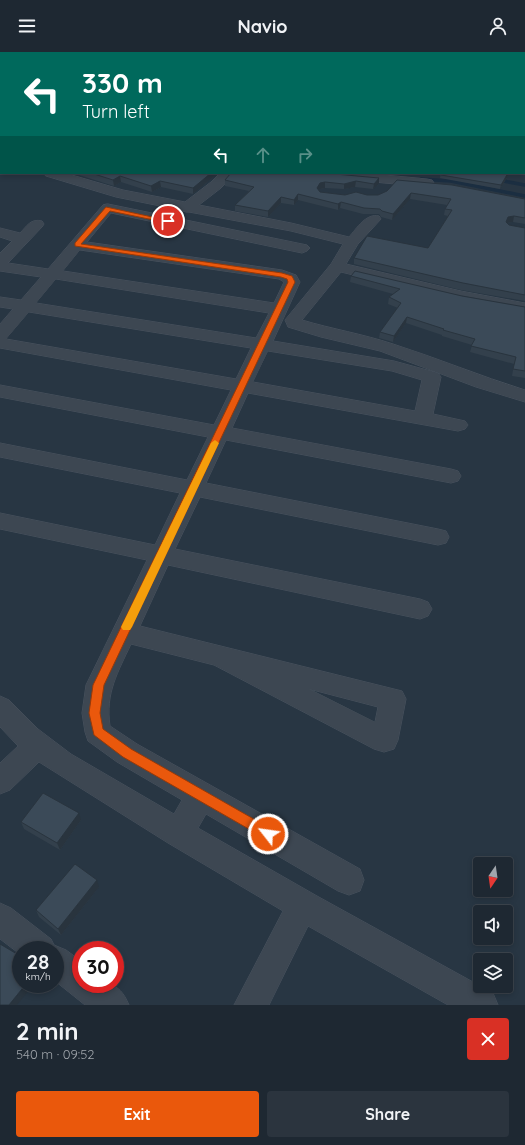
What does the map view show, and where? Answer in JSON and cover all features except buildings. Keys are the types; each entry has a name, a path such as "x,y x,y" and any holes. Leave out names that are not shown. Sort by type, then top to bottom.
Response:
{"street":[{"path":"54,174 121,194 186,208 291,227 352,242"},
{"path":"186,208 216,185 227,174"},
{"path":"331,174 444,185"},
{"path":"380,193 392,180"},
{"path":"0,334 108,208 302,248 100,218"},
{"path":"374,219 352,242 336,266 293,320 294,323 327,333 386,347 484,383 525,396"},
{"path":"0,262 37,224"},
{"path":"0,232 22,239"},
{"path":"0,235 22,239"},
{"path":"77,245 282,275 290,278 292,282 99,685 95,713 98,732 127,753 349,880"},
{"path":"0,266 278,310"},
{"path":"336,266 461,296 525,308"},
{"path":"0,302 394,366 432,377 423,418"},
{"path":"0,343 458,425"},
{"path":"0,391 451,476"},
{"path":"0,450 438,537"},
{"path":"0,521 420,609"},
{"path":"124,632 393,699 384,740 220,656"},
{"path":"0,708 9,720 37,746 178,833 302,906 481,1005"},
{"path":"0,782 37,746"},
{"path":"178,833 201,796"},
{"path":"251,1005 302,906"},
{"path":"0,919 28,941"},
{"path":"64,968 72,974"},
{"path":"96,993 112,1005"}],"waterway":[{"path":"421,179 451,181 525,196"},
{"path":"498,180 525,185"}],"slow traffic":[{"path":"126,627 215,443"}],"route":[{"path":"168,221 108,208 77,245 282,275 290,278 292,282 99,685 95,713 98,732 127,753 268,834"}]}
